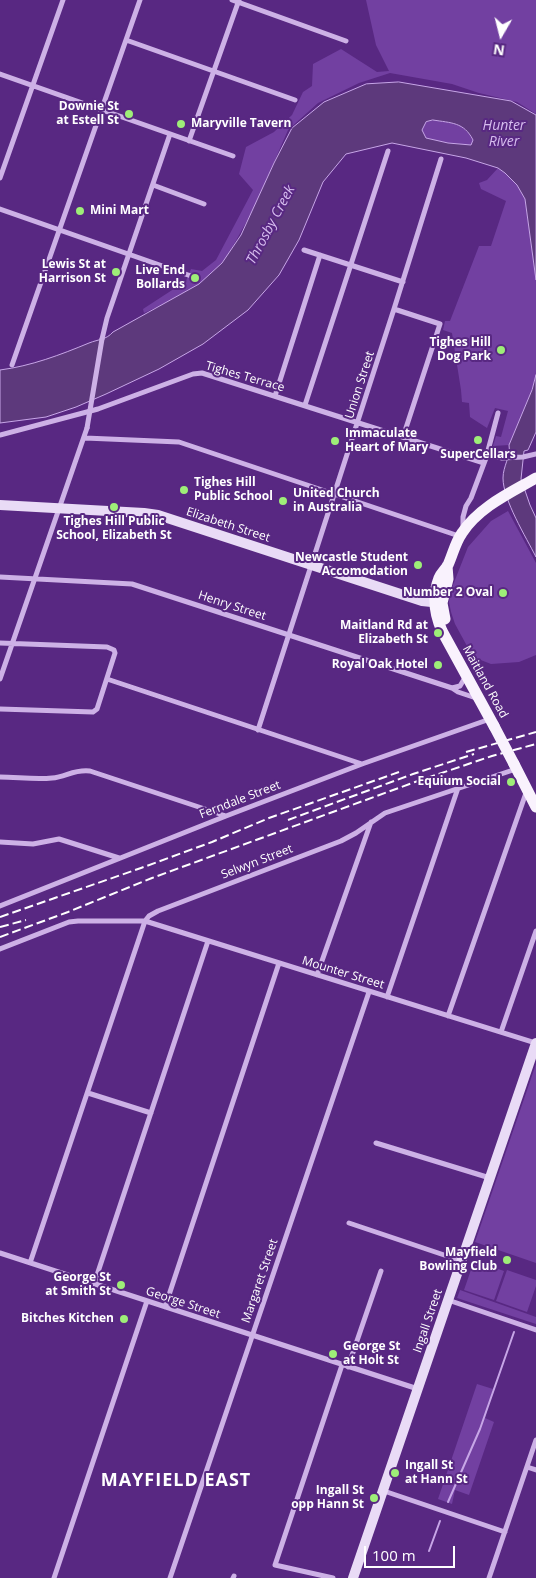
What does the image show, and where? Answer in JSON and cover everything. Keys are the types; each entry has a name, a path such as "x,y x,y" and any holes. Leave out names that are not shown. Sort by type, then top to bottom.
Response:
{"main road":[{"name":"Maitland Road","path":"494,723 442,631 436,614 438,603 448,579 447,566 461,534 479,513 532,480"},
{"name":"Elizabeth Street","path":"0,505 158,515 422,601 438,603"},
{"name":"Maitland Road","path":"438,603 443,611 448,628 494,723 532,791 536,807"},
{"name":"Ingall Street","path":"353,1578 536,1043"}],"street":[{"path":"0,178 63,0"},
{"path":"12,365 140,0"},
{"path":"232,0 346,41"},
{"path":"189,141 239,1"},
{"path":"126,40 295,100"},
{"path":"0,74 233,156"},
{"path":"0,678 86,433 107,318 170,134"},
{"path":"305,405 388,151"},
{"name":"Union Street","path":"258,730 335,495 441,159"},
{"path":"153,185 204,204"},
{"path":"0,209 191,276"},
{"path":"304,250 402,282"},
{"path":"275,396 320,255"},
{"path":"394,309 440,324 403,436"},
{"name":"Tighes Terrace","path":"0,435 98,409 193,374 202,374 484,463"},
{"path":"86,433 179,442 335,495 461,534 463,516 484,463 498,412"},
{"path":"487,454 502,458 536,454"},
{"name":"Henry Street","path":"0,577 132,584 452,688 479,699"},
{"path":"0,643 106,647 114,650 115,653 95,711 88,713 0,709"},
{"path":"452,688 460,686 466,676"},
{"path":"107,678 362,764"},
{"name":"Ferndale Street","path":"0,906 362,764 494,723"},
{"name":"Selwyn Street","path":"145,921 149,916 158,911 340,841 356,833 385,813 458,788 516,765"},
{"path":"0,776 49,779 78,771 96,773 226,816"},
{"path":"387,997 458,788"},
{"path":"448,1016 532,791"},
{"path":"317,975 372,821"},
{"path":"0,842 33,844 58,839 120,858"},
{"path":"0,949 69,922 145,921 30,1263"},
{"name":"Mounter Street","path":"145,921 536,1043"},
{"path":"501,1032 536,931"},
{"path":"94,1284 208,941"},
{"path":"164,1307 279,963"},
{"name":"Margaret Street","path":"170,1578 369,992"},
{"path":"88,1092 151,1113"},
{"path":"376,1142 490,1178"},
{"path":"349,1223 462,1260"},
{"name":"George Street","path":"0,1253 418,1389"},
{"path":"348,1367 381,1271"},
{"path":"448,1300 536,1330"},
{"path":"54,1578 147,1301"},
{"path":"333,1578 275,1565 342,1365"},
{"path":"489,1578 536,1440"},
{"path":"527,1467 536,1470"},
{"path":"384,1491 505,1532"}],"shaded area":[{"path":"366,0 536,0 536,114 517,102 452,84 390,73 359,83 318,103 288,130 254,208 228,255 212,274 192,290 189,289 177,298 144,313 143,309 186,281 191,269 202,271 216,260 253,190 239,174 246,147 274,132 292,115 303,92 312,86 313,64 341,49 377,72 389,71 376,45"},
{"path":"433,120 456,124 461,127 473,141 471,145 425,138 422,130 426,122"},
{"path":"498,168 517,185 525,199 536,280 536,375 532,390 509,445 493,446 496,436 501,437 508,411 495,408 487,428 470,417 469,403 462,402 452,333 443,330 445,321 450,321 479,246 491,246 506,201 481,189 479,183 487,180"},
{"name":"Number 2 Oval","path":"508,511 536,563 536,655 519,662 491,664 473,657 455,624 449,602 451,590 468,547 491,521"},
{"path":"536,1064 536,1263 475,1242"},
{"path":"474,1261 504,1271 494,1300 464,1290"},
{"path":"507,1270 536,1280 536,1286 527,1312 496,1301"},
{"path":"460,1290 536,1317 536,1324 457,1298"},
{"path":"477,1384 493,1389 485,1418 494,1422 469,1495 455,1490 452,1504 438,1499"}],"water":[{"name":"Hunter River","path":"399,82 511,101 536,115 536,280 525,199 517,185 498,168 466,158 392,143 346,154 323,182 299,240 279,275 248,310 203,344 159,369 106,394 46,417 0,423 0,370 45,360 105,338 199,284 222,263 241,235 292,128 324,102 366,84","holes":["433,120 456,124 461,127 473,140 471,145 448,143 426,138 422,130 426,122"]},
{"path":"536,375 536,432 528,450 524,451 521,479 536,518 536,557 511,507 503,478 509,445 532,390"}],"waterway":[{"path":"448,1502 480,1429 514,1332"},
{"path":"429,1551 440,1521"}],"railway":[{"path":"466,752 536,732"},
{"path":"0,937 152,878 415,782 492,756 536,744"},
{"path":"288,820 413,774 474,754"},
{"path":"0,917 141,868 212,842 269,818 399,772"},
{"path":"0,927 26,920"}],"place":[{"name":"Downie St at Estell St","path":"129,114"},
{"name":"Maryville Tavern","path":"181,124"},
{"name":"Mini Mart","path":"80,211"},
{"name":"Lewis St at Harrison St","path":"116,272"},
{"name":"Live End Bollards","path":"195,278"},
{"name":"Tighes Hill Dog Park","path":"501,350"},
{"name":"SuperCellars","path":"478,440"},
{"name":"Immaculate Heart of Mary","path":"335,441"},
{"name":"Tighes Hill Public School","path":"184,490"},
{"name":"United Church in Australia","path":"283,501"},
{"name":"Tighes Hill Public School, Elizabeth St","path":"114,507"},
{"name":"Newcastle Student Accomodation","path":"418,565"},
{"name":"Number 2 Oval","path":"503,593"},
{"name":"Maitland Rd at Elizabeth St","path":"438,633"},
{"name":"Royal Oak Hotel","path":"438,665"},
{"name":"Equium Social","path":"511,782"},
{"name":"Mayfield Bowling Club","path":"507,1260"},
{"name":"George St at Smith St","path":"121,1285"},
{"name":"Bitches Kitchen","path":"124,1319"},
{"name":"George St at Holt St","path":"333,1354"},
{"name":"Ingall St at Hann St","path":"395,1473"},
{"name":"Ingall St opp Hann St","path":"374,1498"}],"district":[{"name":"MAYFIELD EAST","path":"176,1481"}],"water label":[{"name":"Throsby Creek","path":"271,225"}]}
